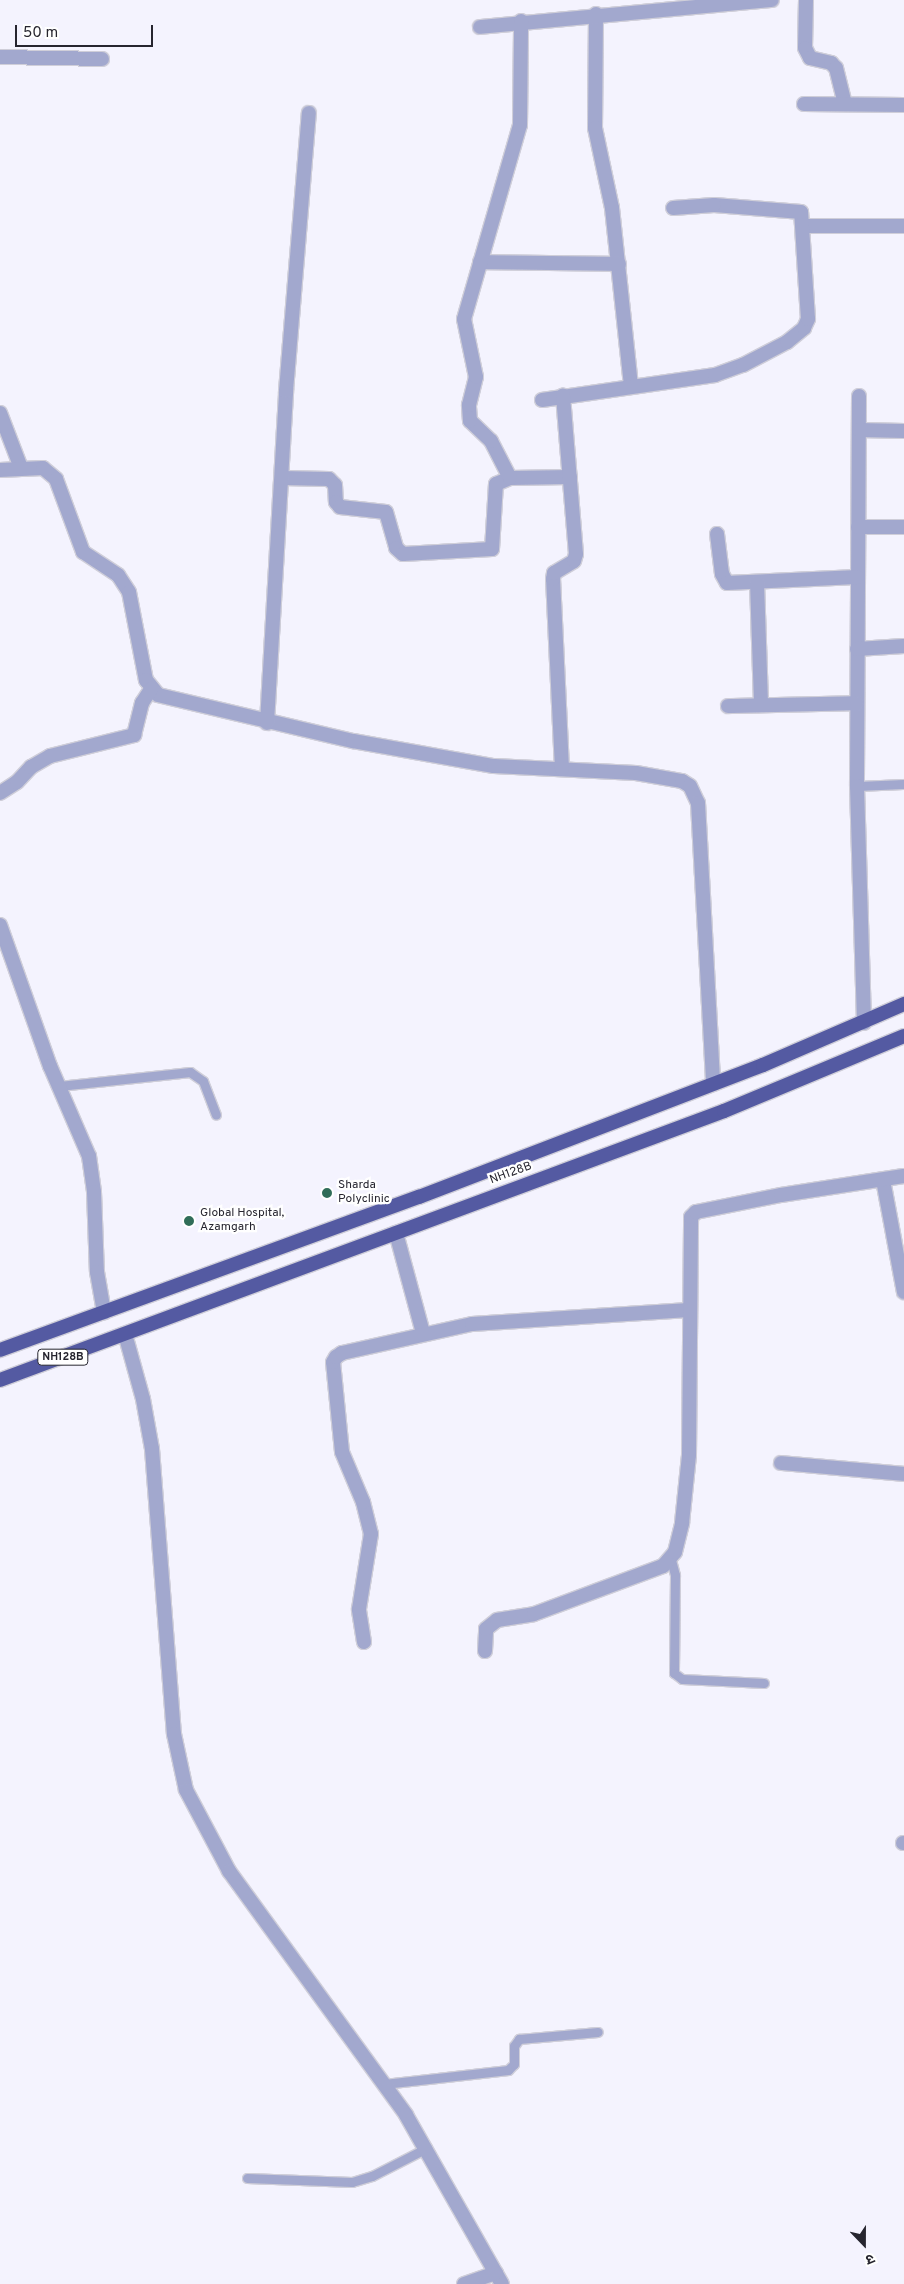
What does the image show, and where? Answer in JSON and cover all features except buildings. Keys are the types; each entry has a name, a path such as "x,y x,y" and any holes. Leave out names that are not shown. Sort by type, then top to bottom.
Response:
{"highway":[{"path":"0,1350 420,1198 713,1084 864,1023 904,1004"},
{"name":"NH128B","path":"0,1380 724,1110 904,1036"}],"street":[{"path":"480,27 596,14 772,0"},
{"path":"806,0 805,48 810,58 830,63 836,68 842,83 845,104"},
{"path":"596,14 595,128 612,208 631,386"},
{"path":"510,478 491,440 475,427 468,412 476,377 464,319 520,125 521,21"},
{"path":"0,57 102,59"},
{"path":"804,104 904,105"},
{"path":"267,722 282,478 309,114"},
{"path":"542,400 631,386 694,379 729,371 797,335 808,319 804,215 798,211 714,205 673,208"},
{"path":"804,226 904,226"},
{"path":"480,262 619,264"},
{"path":"562,769 553,578 554,573 574,561 576,554 563,396"},
{"path":"859,396 856,577 857,786 864,1023"},
{"path":"0,414 21,468"},
{"path":"859,430 904,431"},
{"path":"0,470 21,468 51,472 84,552 118,574 124,582 129,592 146,680 150,689 168,699 267,722 494,766 618,771 682,781 696,793 713,1084"},
{"path":"282,478 329,479 335,485 336,502 340,507 386,512 396,548 403,554 492,549 496,484 510,478 570,477"},
{"path":"858,527 904,527"},
{"path":"717,534 723,579 727,583 856,577"},
{"path":"757,582 761,705"},
{"path":"857,649 904,646"},
{"path":"0,793 17,782 31,767 50,756 134,735 142,703 150,689"},
{"path":"728,706 857,703"},
{"path":"0,924 59,1086 89,1156 94,1192 96,1272 104,1312"},
{"path":"485,1651 486,1628 497,1620 534,1614 671,1560 680,1536 687,1480 690,1310 689,1223 696,1212 781,1195 904,1176"},
{"path":"883,1180 904,1292"},
{"path":"396,1233 423,1333"},
{"path":"364,1642 359,1610 372,1534 363,1502 342,1452 333,1362 342,1353 423,1333 472,1324 690,1310"},
{"path":"125,1334 143,1398 152,1450 174,1734 186,1790 229,1871 384,2084 427,2148 499,2279 464,2284"},
{"path":"781,1463 904,1474"}],"lane":[{"path":"857,786 904,784"},
{"path":"59,1086 190,1072 203,1081 216,1115"},
{"path":"671,1560 675,1575 674,1673 682,1678 764,1683"},
{"path":"384,2084 508,2070 514,2064 514,2046 519,2039 598,2032"},
{"path":"247,2178 352,2182 372,2176 427,2148"}],"place":[{"name":"Sharda Polyclinic","path":"327,1193"},
{"name":"Global Hospital, Azamgarh","path":"189,1221"}]}
